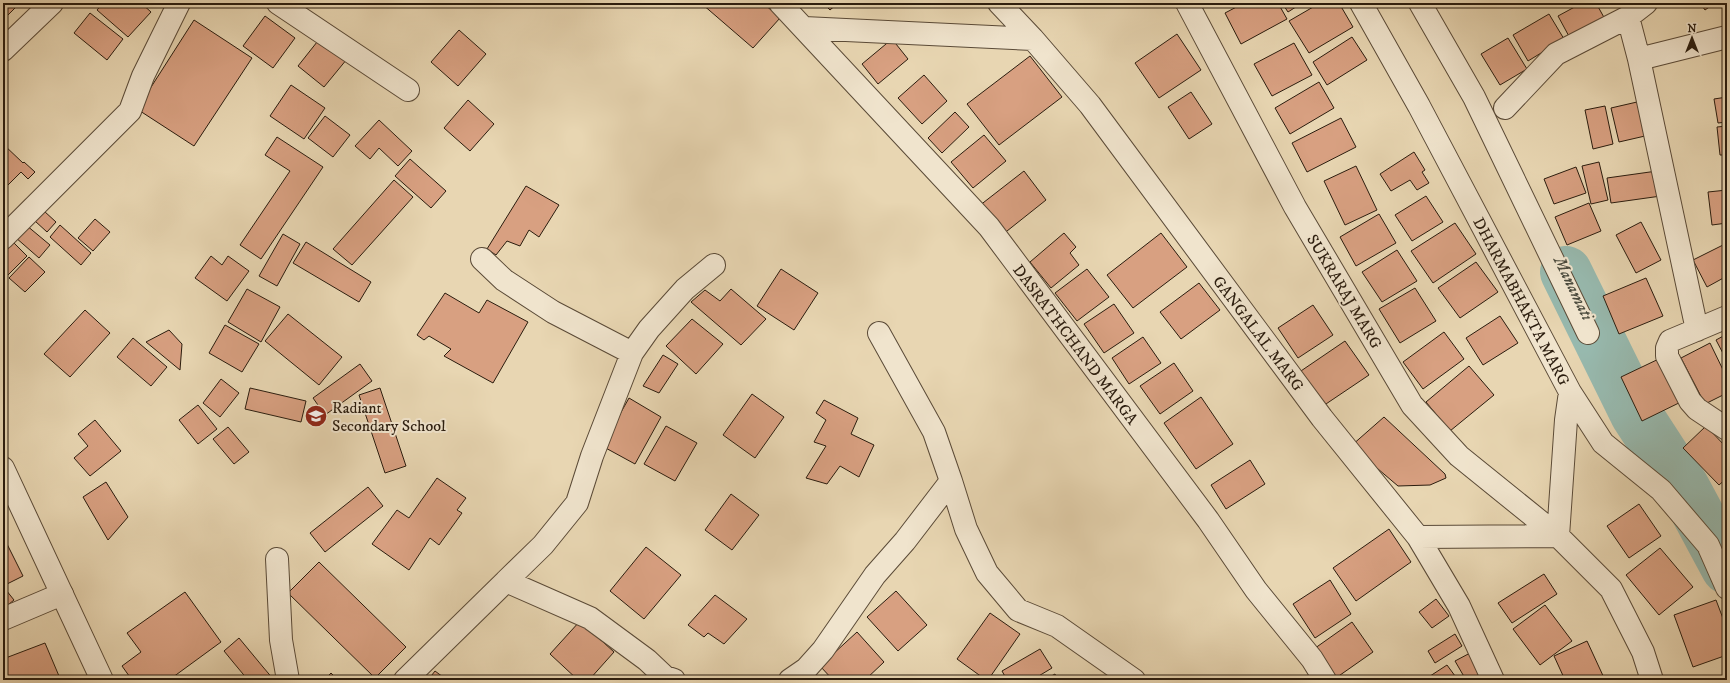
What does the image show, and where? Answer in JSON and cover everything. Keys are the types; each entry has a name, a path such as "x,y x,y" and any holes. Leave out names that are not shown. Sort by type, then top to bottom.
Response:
{"street":[{"path":"3,50 52,3"},
{"path":"3,238 130,112 143,76 179,3"},
{"path":"278,3 408,90"},
{"path":"780,3 804,28 1033,39"},
{"name":"GANGALAL MARG","path":"999,3 1033,39 1090,105 1322,418 1418,537 1459,606 1493,680"},
{"name":"SUKRARAJ MARG","path":"1188,3 1295,207 1412,405 1459,456 1558,536"},
{"name":"DHARMABHAKTA MARG","path":"1361,3 1419,106 1570,392 1566,420 1558,536"},
{"path":"1420,3 1474,97 1588,333"},
{"path":"1505,108 1556,54 1628,17 1646,3"},
{"path":"1628,17 1639,58 1697,330"},
{"name":"DASRATHCHAND MARGA","path":"804,28 989,227 1208,520 1256,590 1312,659 1325,680"},
{"path":"1639,58 1727,37"},
{"path":"482,259 504,280 552,312 632,353"},
{"path":"405,680 543,545 576,503 592,456 632,353 649,329 685,289 714,264"},
{"path":"1727,317 1670,341 1667,348 1667,356 1690,401 1697,409 1727,429"},
{"path":"879,333 934,432 966,529 987,573 1018,610 1057,626 1134,680"},
{"path":"1570,392 1603,443 1661,490 1708,545 1727,588"},
{"path":"3,468 81,632 102,680"},
{"path":"790,680 806,669 823,650 875,574 905,541 950,481"},
{"path":"1418,537 1558,536 1611,589 1643,652 1652,680"},
{"path":"278,559 281,640 288,680"},
{"path":"506,581 590,618 647,660 668,679"},
{"path":"3,619 62,594"}],"building":[{"path":"3,3 20,3 3,20"},
{"path":"103,3 141,3 151,12 128,37 97,10"},
{"path":"763,3 780,18 753,48 702,4"},
{"path":"823,3 838,3 830,10"},
{"path":"1244,3 1278,3 1287,19 1241,44 1225,13"},
{"path":"1282,3 1302,3 1288,12"},
{"path":"1320,3 1339,3 1353,27 1309,53 1289,21"},
{"path":"1582,3 1596,3 1606,21 1571,40 1558,16"},
{"path":"1700,3 1715,3 1705,10"},
{"path":"90,13 123,39 107,60 74,33"},
{"path":"1549,14 1564,39 1528,61 1513,35"},
{"path":"265,16 295,38 273,68 243,46"},
{"path":"194,20 252,58 194,146 137,109"},
{"path":"459,30 486,54 458,86 431,62"},
{"path":"1177,34 1201,70 1159,98 1135,63"},
{"path":"321,37 347,59 324,87 298,66"},
{"path":"1352,37 1367,60 1327,85 1313,62"},
{"path":"1508,38 1527,69 1500,85 1481,54"},
{"path":"892,39 908,59 878,84 862,64"},
{"path":"1294,43 1312,75 1272,96 1254,64"},
{"path":"1030,56 1062,97 999,145 967,104"},
{"path":"924,75 947,101 922,124 898,98"},
{"path":"1319,82 1334,108 1290,134 1275,108"},
{"path":"291,85 325,108 304,139 270,116"},
{"path":"1191,92 1212,124 1189,139 1168,107"},
{"path":"1727,97 1727,122 1718,123 1714,99"},
{"path":"468,100 494,124 470,151 444,128"},
{"path":"1637,102 1645,136 1619,142 1611,108"},
{"path":"1605,106 1613,144 1593,149 1585,110"},
{"path":"955,112 969,127 942,153 928,138"},
{"path":"325,116 350,135 333,157 308,138"},
{"path":"1341,118 1356,147 1307,172 1292,143"},
{"path":"379,120 412,151 398,166 379,148 370,159 355,146"},
{"path":"1727,126 1727,155 1720,155 1717,127"},
{"path":"984,135 1006,161 973,188 951,162"},
{"path":"277,137 323,167 261,259 240,245 290,171 265,155"},
{"path":"3,144 35,172 28,179 21,172 3,190"},
{"path":"1414,152 1425,170 1422,172 1429,183 1417,190 1410,180 1391,191 1380,174"},
{"path":"410,159 446,191 431,208 395,176"},
{"path":"1599,162 1608,200 1591,204 1582,166"},
{"path":"1356,166 1377,210 1345,225 1324,181"},
{"path":"1576,167 1586,193 1554,204 1544,179"},
{"path":"1024,171 1046,200 1002,235 979,206"},
{"path":"1657,171 1661,196 1611,203 1607,178"},
{"path":"394,180 413,197 352,265 333,249"},
{"path":"526,186 559,205 539,237 529,230 520,246 507,241 496,255 487,249"},
{"path":"1727,190 1727,223 1712,225 1708,192"},
{"path":"1426,196 1443,222 1412,241 1395,215"},
{"path":"1589,203 1601,231 1567,245 1555,217"},
{"path":"44,211 56,222 47,232 35,221"},
{"path":"1379,214 1396,243 1356,266 1340,237"},
{"path":"95,219 110,232 93,251 78,238"},
{"path":"1641,222 1661,260 1636,273 1616,235"},
{"path":"1455,223 1476,254 1433,283 1411,251"},
{"path":"26,225 50,245 39,258 15,237"},
{"path":"60,225 91,253 81,265 50,237"},
{"path":"1064,233 1076,247 1070,253 1079,265 1051,288 1030,262"},
{"path":"1161,233 1187,267 1133,308 1107,275"},
{"path":"283,234 300,244 277,286 259,276"},
{"path":"11,240 27,256 5,278 3,276 3,248"},
{"path":"306,242 371,282 359,302 293,263"},
{"path":"1727,243 1727,276 1707,287 1693,260"},
{"path":"1397,250 1417,281 1382,302 1362,272"},
{"path":"211,256 222,265 228,256 249,271 227,301 195,278"},
{"path":"29,257 45,272 25,292 9,278"},
{"path":"1476,262 1498,292 1460,318 1438,288"},
{"path":"781,269 818,293 794,330 757,306"},
{"path":"1087,269 1109,297 1077,321 1055,293"},
{"path":"1646,278 1663,316 1619,334 1603,296"},
{"path":"1199,283 1220,310 1181,339 1160,312"},
{"path":"1415,288 1436,321 1400,343 1379,309"},
{"path":"247,289 280,307 261,342 228,322"},
{"path":"731,289 766,319 741,345 691,302 705,290 720,301"},
{"path":"445,293 479,313 487,300 528,322 493,383 444,356 451,349 429,336 424,340 417,335"},
{"path":"1114,304 1134,333 1104,353 1084,324"},
{"path":"1313,305 1333,335 1298,358 1278,328"},
{"path":"85,310 110,333 70,377 44,354"},
{"path":"288,314 342,357 319,385 265,341"},
{"path":"1500,316 1518,343 1483,365 1466,338"},
{"path":"692,319 723,344 696,374 666,346"},
{"path":"225,325 259,344 242,372 209,353"},
{"path":"169,330 182,344 180,370 146,342"},
{"path":"1444,332 1464,359 1423,389 1403,362"},
{"path":"1727,334 1727,361 1716,340"},
{"path":"1143,337 1161,363 1129,384 1112,358"},
{"path":"133,338 167,367 151,386 117,357"},
{"path":"1345,341 1369,375 1320,408 1295,375"},
{"path":"1710,343 1727,378 1727,393 1705,404 1681,358"},
{"path":"663,355 678,364 659,393 643,386"},
{"path":"1665,356 1687,399 1642,421 1621,377"},
{"path":"1174,363 1193,391 1160,414 1140,386"},
{"path":"360,364 372,381 325,415 313,398"},
{"path":"1469,366 1494,395 1450,431 1426,402"},
{"path":"221,379 239,393 220,417 203,403"},
{"path":"250,388 306,401 301,422 245,409"},
{"path":"380,388 406,466 385,473 359,395"},
{"path":"752,394 784,417 755,458 723,435"},
{"path":"1201,397 1233,444 1196,469 1164,423"},
{"path":"629,398 661,417 635,464 602,446"},
{"path":"824,400 858,418 851,434 874,445 859,477 840,466 827,484 806,478 826,446 814,442 826,420 816,413"},
{"path":"198,405 217,429 198,444 179,420"},
{"path":"1384,417 1445,474 1446,478 1430,485 1398,486 1351,446"},
{"path":"95,420 121,451 90,476 74,458 88,446 78,434"},
{"path":"666,426 697,443 675,481 644,464"},
{"path":"1706,426 1727,448 1727,478 1719,485 1683,448"},
{"path":"228,427 249,452 234,464 213,439"},
{"path":"1250,460 1265,484 1226,509 1211,485"},
{"path":"437,478 466,498 457,510 462,513 439,545 430,538 409,570 372,544 397,510 409,518"},
{"path":"106,482 128,517 108,540 83,497"},
{"path":"368,487 383,506 325,552 310,533"},
{"path":"731,494 759,515 732,550 705,530"},
{"path":"1639,504 1661,536 1629,558 1607,526"},
{"path":"1389,529 1411,562 1356,601 1333,568"},
{"path":"3,536 23,576 3,586"},
{"path":"646,547 681,575 644,619 610,591"},
{"path":"1660,548 1693,587 1659,615 1626,575"},
{"path":"319,562 406,647 375,678 288,593"},
{"path":"1544,574 1557,594 1512,623 1498,603"},
{"path":"1330,580 1351,614 1315,638 1293,604"},
{"path":"6,590 14,600 3,609 3,592"},
{"path":"896,591 927,625 898,651 867,617"},
{"path":"185,592 221,642 169,680 132,680 122,666 141,652 127,633"},
{"path":"715,595 747,619 724,644 708,633 704,637 688,625"},
{"path":"1436,599 1449,616 1432,628 1419,612"},
{"path":"1716,600 1727,629 1727,655 1693,667 1674,615"},
{"path":"1545,605 1572,641 1540,665 1513,629"},
{"path":"990,613 1020,634 988,680 986,680 957,659"},
{"path":"580,621 614,652 589,680 578,680 550,654"},
{"path":"1352,622 1373,652 1333,680 1311,651"},
{"path":"857,632 884,662 865,680 833,680 820,666"},
{"path":"1455,634 1462,646 1435,663 1428,651"},
{"path":"239,638 274,680 248,680 233,662 224,651"},
{"path":"1587,641 1605,680 1565,680 1554,656"},
{"path":"45,643 59,676 50,680 3,680 3,659"},
{"path":"1040,649 1052,668 1032,680 1007,680 1002,671"},
{"path":"1472,652 1488,680 1466,680 1455,661"},
{"path":"1447,665 1458,680 1424,680"},
{"path":"435,671 447,680 428,680"},
{"path":"331,673 338,680 324,680"},
{"path":"1055,674 1058,680 1044,680"}],"waterway":[{"name":"Manamati","path":"1566,272 1636,414 1684,488 1727,568"}],"place":[{"name":"Radiant Secondary School","path":"316,416"}]}
